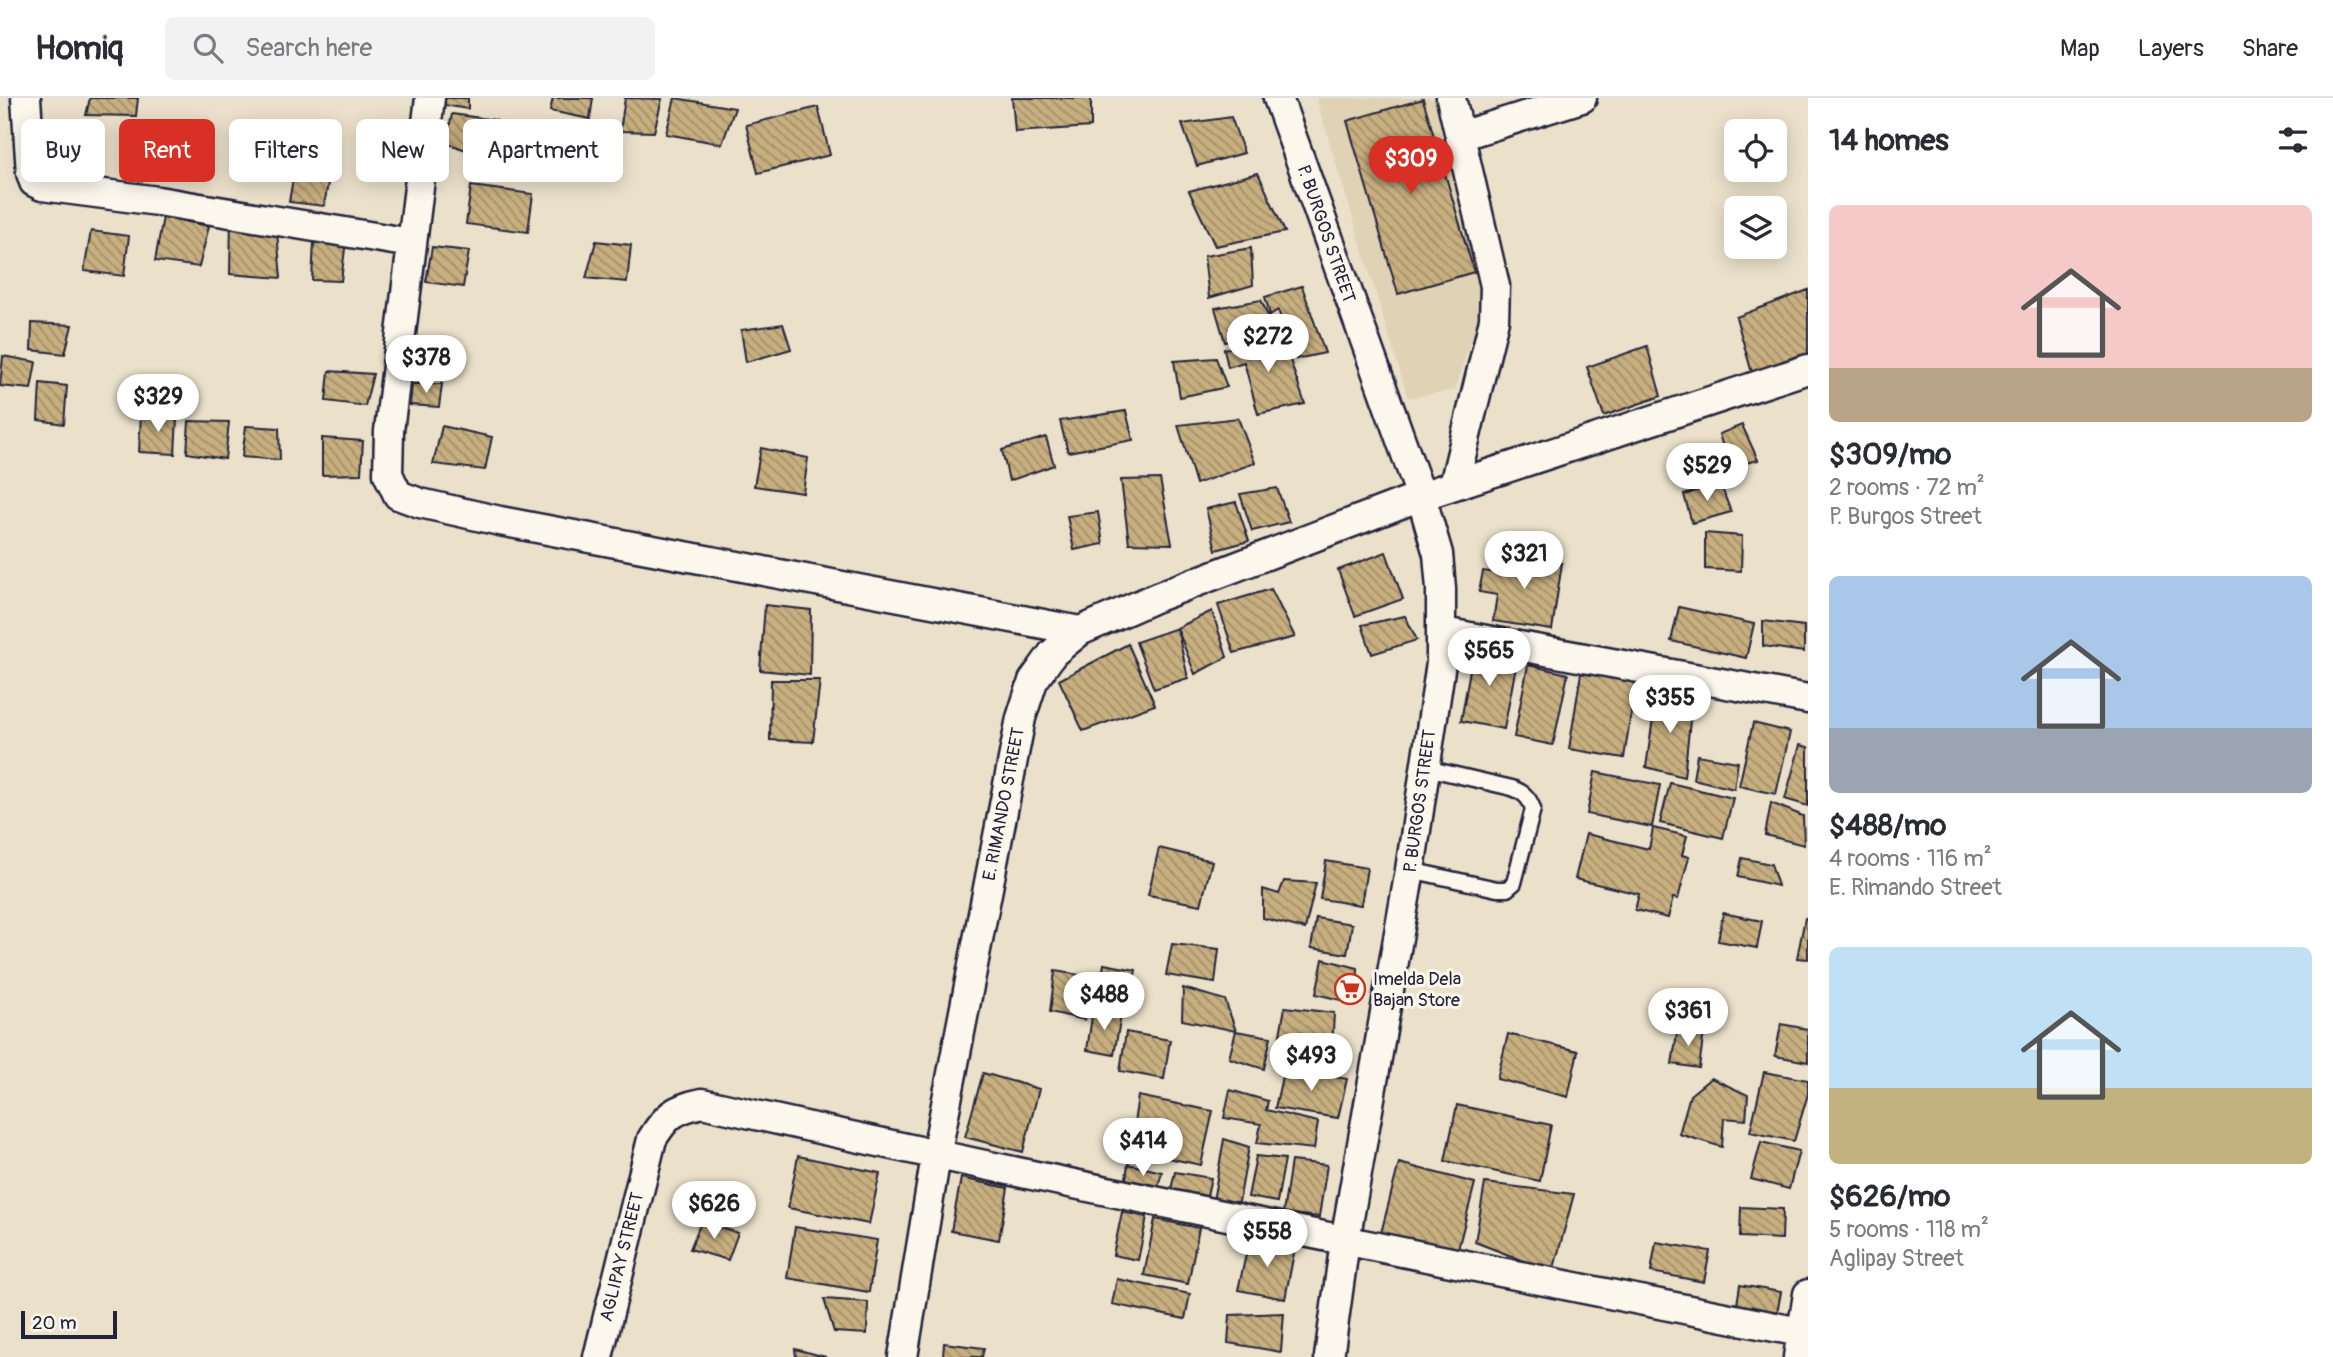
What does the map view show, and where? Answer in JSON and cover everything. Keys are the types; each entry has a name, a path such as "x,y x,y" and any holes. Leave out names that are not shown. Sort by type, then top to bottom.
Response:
{"street":[{"path":"26,98 31,173 34,182 42,186 171,203 411,243"},
{"path":"430,98 387,459 388,474 398,495 420,503 500,521 1080,631"},
{"name":"P. BURGOS STREET","path":"1278,98 1421,496 1438,554 1443,632 1441,663 1410,870 1345,1241 1329,1357"},
{"path":"1451,98 1495,286 1494,320 1454,485"},
{"path":"1460,136 1582,98"},
{"name":"E. RIMANDO STREET","path":"903,1357 936,1156 1021,718 1034,681 1053,653 1080,631 1157,597 1421,496 1808,369"},
{"path":"1443,632 1808,699"},
{"name":"AGLIPAY STREET","path":"598,1357 652,1139 664,1119 683,1107 702,1103 936,1156"},
{"path":"936,1156 1345,1241 1799,1344 1808,1294"}],"lane":[{"path":"1410,870 1507,889 1514,883 1533,809 1523,792 1426,768"}],"shaded area":[{"path":"1316,98 1438,98 1483,302 1455,390 1408,398"}],"building":[{"path":"90,98 138,98 136,116 86,115"},
{"path":"444,98 468,98 468,109 443,105"},
{"path":"553,98 593,98 590,119 550,111"},
{"path":"625,98 662,99 654,132 623,131"},
{"path":"675,98 735,108 722,144 666,134"},
{"path":"1012,98 1091,98 1091,127 1015,132"},
{"path":"1423,99 1474,272 1398,294 1347,121"},
{"path":"818,107 830,155 758,173 746,125"},
{"path":"452,114 489,119 463,119 463,149 449,144"},
{"path":"1231,117 1244,153 1197,166 1182,124"},
{"path":"1258,173 1285,232 1215,246 1189,191"},
{"path":"292,182 328,182 324,206 289,202"},
{"path":"471,186 533,194 528,232 466,224"},
{"path":"231,215 277,232 281,278 230,274"},
{"path":"163,217 209,226 199,267 155,261"},
{"path":"91,231 129,236 124,276 84,271"},
{"path":"346,241 341,281 312,280 314,242"},
{"path":"596,241 631,245 627,282 586,278"},
{"path":"432,247 469,251 463,287 426,282"},
{"path":"1251,248 1253,285 1209,298 1204,256"},
{"path":"1302,286 1325,353 1296,359 1278,310 1270,315 1265,297"},
{"path":"1808,290 1808,357 1752,373 1736,317"},
{"path":"1261,300 1275,331 1225,342 1215,308"},
{"path":"32,323 72,325 65,354 31,350"},
{"path":"783,324 791,349 746,362 741,330"},
{"path":"1282,337 1305,404 1258,414 1244,362 1228,367 1224,349"},
{"path":"1647,346 1661,396 1604,416 1587,367"},
{"path":"3,356 36,362 31,389 0,386"},
{"path":"1216,358 1227,387 1180,397 1174,361"},
{"path":"329,371 373,374 365,406 326,401"},
{"path":"40,383 67,386 64,424 38,420"},
{"path":"412,384 442,384 439,407 410,405"},
{"path":"1126,411 1133,440 1068,452 1060,421"},
{"path":"141,414 177,418 175,454 139,452"},
{"path":"1238,418 1255,463 1196,484 1178,425"},
{"path":"189,421 229,422 225,459 187,453"},
{"path":"1742,425 1758,460 1729,467 1719,434"},
{"path":"246,426 279,428 280,460 242,457"},
{"path":"442,426 492,437 485,470 433,464"},
{"path":"1046,437 1054,465 1009,481 1002,450"},
{"path":"322,438 363,441 361,474 322,475"},
{"path":"761,448 808,458 803,493 754,486"},
{"path":"1160,479 1172,544 1129,543 1121,480"},
{"path":"1720,483 1731,512 1692,523 1684,495"},
{"path":"1277,488 1289,522 1252,531 1240,494"},
{"path":"1236,502 1249,541 1216,550 1206,509"},
{"path":"1098,512 1103,544 1074,550 1067,516"},
{"path":"1705,533 1742,536 1741,571 1705,569"},
{"path":"1386,552 1403,599 1355,616 1338,570"},
{"path":"1501,554 1562,563 1552,630 1493,621 1497,595 1479,592 1483,571 1498,573"},
{"path":"1271,589 1295,637 1234,653 1218,605"},
{"path":"765,605 811,610 810,675 760,670"},
{"path":"1679,607 1754,624 1746,658 1671,641"},
{"path":"1212,611 1227,657 1195,674 1177,628"},
{"path":"1405,616 1417,640 1372,654 1362,625"},
{"path":"1763,621 1804,626 1804,652 1763,646"},
{"path":"1177,628 1188,678 1154,689 1136,642"},
{"path":"1128,644 1155,705 1083,731 1059,680"},
{"path":"1474,647 1518,656 1504,729 1461,721"},
{"path":"1528,665 1568,674 1553,745 1514,737"},
{"path":"1581,673 1636,681 1624,758 1569,749"},
{"path":"771,680 820,680 813,742 770,740"},
{"path":"1657,691 1692,702 1684,777 1646,767"},
{"path":"1753,723 1790,732 1776,794 1739,786"},
{"path":"1800,745 1808,747 1808,806 1785,799"},
{"path":"1697,755 1738,762 1734,789 1693,779"},
{"path":"1595,772 1660,785 1652,827 1587,814"},
{"path":"1670,783 1733,798 1723,838 1660,823"},
{"path":"1771,803 1803,816 1804,845 1765,835"},
{"path":"1653,828 1687,836 1682,855 1689,857 1678,899 1673,898 1668,918 1635,910 1639,894 1575,879 1586,834 1649,849"},
{"path":"1159,848 1212,861 1201,905 1148,895"},
{"path":"1742,858 1771,864 1778,886 1738,877"},
{"path":"1326,861 1367,868 1361,905 1320,899"},
{"path":"1284,881 1316,883 1305,929 1263,918 1263,889 1279,894"},
{"path":"1723,913 1762,921 1757,948 1718,941"},
{"path":"1316,918 1352,924 1347,954 1311,948"},
{"path":"1805,918 1808,919 1808,959 1797,958"},
{"path":"1172,944 1219,949 1215,983 1166,975"},
{"path":"1323,959 1358,968 1357,1004 1316,994"},
{"path":"1104,964 1136,970 1128,1007 1097,1001"},
{"path":"1055,971 1092,977 1085,1020 1050,1012"},
{"path":"1183,988 1225,1000 1236,1031 1182,1020"},
{"path":"1285,1007 1334,1013 1331,1069 1276,1057"},
{"path":"1093,1010 1121,1015 1114,1055 1087,1050"},
{"path":"1781,1024 1808,1029 1808,1062 1775,1056"},
{"path":"1678,1027 1704,1031 1699,1068 1672,1064"},
{"path":"1236,1031 1271,1037 1264,1069 1229,1058"},
{"path":"1126,1032 1170,1040 1164,1079 1120,1071"},
{"path":"1508,1034 1578,1051 1568,1097 1497,1079"},
{"path":"1284,1068 1347,1079 1338,1118 1275,1108"},
{"path":"1764,1072 1808,1080 1808,1094 1794,1141 1750,1132"},
{"path":"983,1073 1039,1089 1023,1152 965,1137"},
{"path":"1711,1078 1748,1095 1746,1120 1724,1118 1722,1147 1679,1134 1690,1095"},
{"path":"1230,1090 1268,1101 1266,1110 1318,1122 1314,1149 1257,1143 1261,1124 1224,1118"},
{"path":"1138,1096 1213,1111 1201,1165 1130,1150"},
{"path":"1457,1105 1551,1125 1540,1181 1445,1161"},
{"path":"1224,1139 1249,1147 1239,1202 1213,1201"},
{"path":"1761,1142 1799,1151 1789,1189 1751,1179"},
{"path":"798,1156 880,1173 869,1224 788,1208"},
{"path":"1256,1156 1285,1159 1277,1202 1248,1197"},
{"path":"1291,1161 1327,1165 1319,1217 1283,1213"},
{"path":"1399,1163 1475,1183 1457,1253 1381,1233"},
{"path":"1128,1164 1162,1172 1157,1190 1125,1186"},
{"path":"1175,1172 1211,1178 1206,1201 1170,1194"},
{"path":"961,1178 1008,1188 999,1240 951,1231"},
{"path":"1485,1183 1574,1194 1553,1272 1475,1242"},
{"path":"1741,1207 1783,1209 1782,1239 1740,1237"},
{"path":"1122,1212 1147,1217 1138,1260 1113,1255"},
{"path":"1155,1219 1199,1228 1188,1284 1144,1275"},
{"path":"701,1222 738,1233 728,1260 690,1249"},
{"path":"795,1227 877,1240 869,1292 787,1278"},
{"path":"1250,1237 1295,1248 1285,1299 1238,1290"},
{"path":"1656,1242 1710,1251 1704,1282 1651,1272"},
{"path":"1117,1279 1190,1294 1185,1319 1112,1304"},
{"path":"1740,1285 1781,1292 1776,1319 1736,1311"},
{"path":"824,1299 868,1302 867,1334 834,1332"},
{"path":"1284,1313 1281,1352 1228,1343 1230,1315"},
{"path":"944,1343 984,1348 982,1357 943,1357"},
{"path":"795,1349 826,1357 796,1357"}],"place":[{"name":"Imelda Dela Bajan Store","path":"1350,989"}]}
